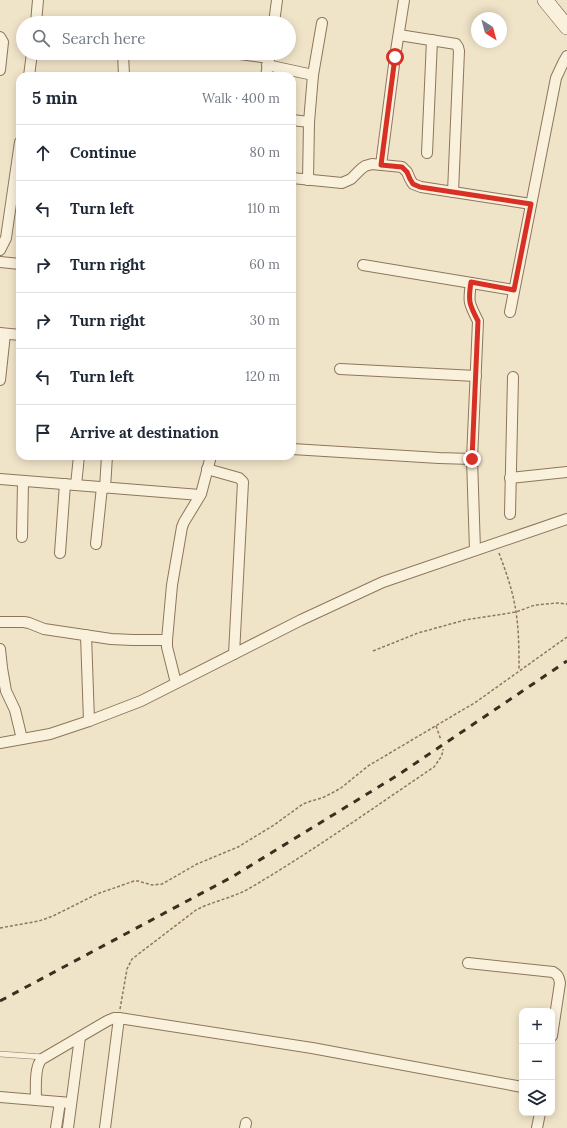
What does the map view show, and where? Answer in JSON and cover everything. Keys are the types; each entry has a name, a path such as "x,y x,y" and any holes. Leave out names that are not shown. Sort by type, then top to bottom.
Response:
{"main road":[{"path":"545,0 567,26"}],"street":[{"path":"37,16 38,0"},
{"path":"275,16 277,0"},
{"path":"381,165 404,0"},
{"path":"308,180 309,122 313,75 322,23"},
{"path":"399,35 456,44 458,47 453,192"},
{"path":"0,37 3,45 0,70"},
{"path":"428,153 432,40"},
{"path":"510,312 556,78 567,56"},
{"path":"30,72 31,60"},
{"path":"123,60 124,72"},
{"path":"267,72 269,60"},
{"path":"272,60 313,75"},
{"path":"296,120 309,122"},
{"path":"296,178 342,183 351,180 360,169 372,164 402,167 407,172 413,184 420,187 531,204"},
{"path":"1,246 6,238 16,173"},
{"path":"0,262 16,264"},
{"path":"364,265 514,290"},
{"path":"471,282 469,302 478,321 472,459 475,550"},
{"path":"0,380 3,333 16,335"},
{"path":"340,369 476,376"},
{"path":"510,514 513,377"},
{"path":"296,449 472,459"},
{"path":"76,485 79,460"},
{"path":"96,544 106,460"},
{"path":"176,683 167,647 172,585 182,527 200,496 210,460"},
{"path":"207,469 239,478 242,482 234,654"},
{"path":"510,478 567,472"},
{"path":"0,479 200,496"},
{"path":"22,537 23,481"},
{"path":"60,553 65,484"},
{"path":"0,743 50,734 141,701 301,620 383,582 567,519"},
{"path":"0,622 24,622 44,629 121,640 167,640"},
{"path":"86,635 89,721"},
{"path":"0,648 1,668 7,695 15,710 22,739"},
{"path":"468,963 553,972 559,978 560,983 555,1016"},
{"path":"36,1100 37,1067 39,1061 114,1018 312,1048 519,1086"},
{"path":"105,1128 118,1018"},
{"path":"68,1128 80,1037"},
{"path":"0,1097 71,1103"},
{"path":"56,1128 60,1102"},
{"path":"537,1128 539,1116"}],"lane":[{"path":"0,1054 44,1057"}],"path":[{"path":"496,543 508,577 516,612 519,641 519,671"},
{"path":"373,651 418,632 465,620 516,612 535,605 558,602 567,604"},
{"path":"0,928 39,921 53,916 97,894 134,881 152,885 162,884 197,864 238,846 274,825 307,802 322,798 341,788 368,766 476,702 567,637"},
{"path":"436,726 441,740"},
{"path":"118,1018 126,969 132,959 196,910 248,889 326,841 434,767 440,760 443,749"}],"railway":[{"path":"0,1001 232,877 398,775 567,661"}],"route":[{"path":"395,57 381,165 402,167 407,172 413,184 420,187 531,204 514,290 471,282 469,302 478,321 472,459"}]}
